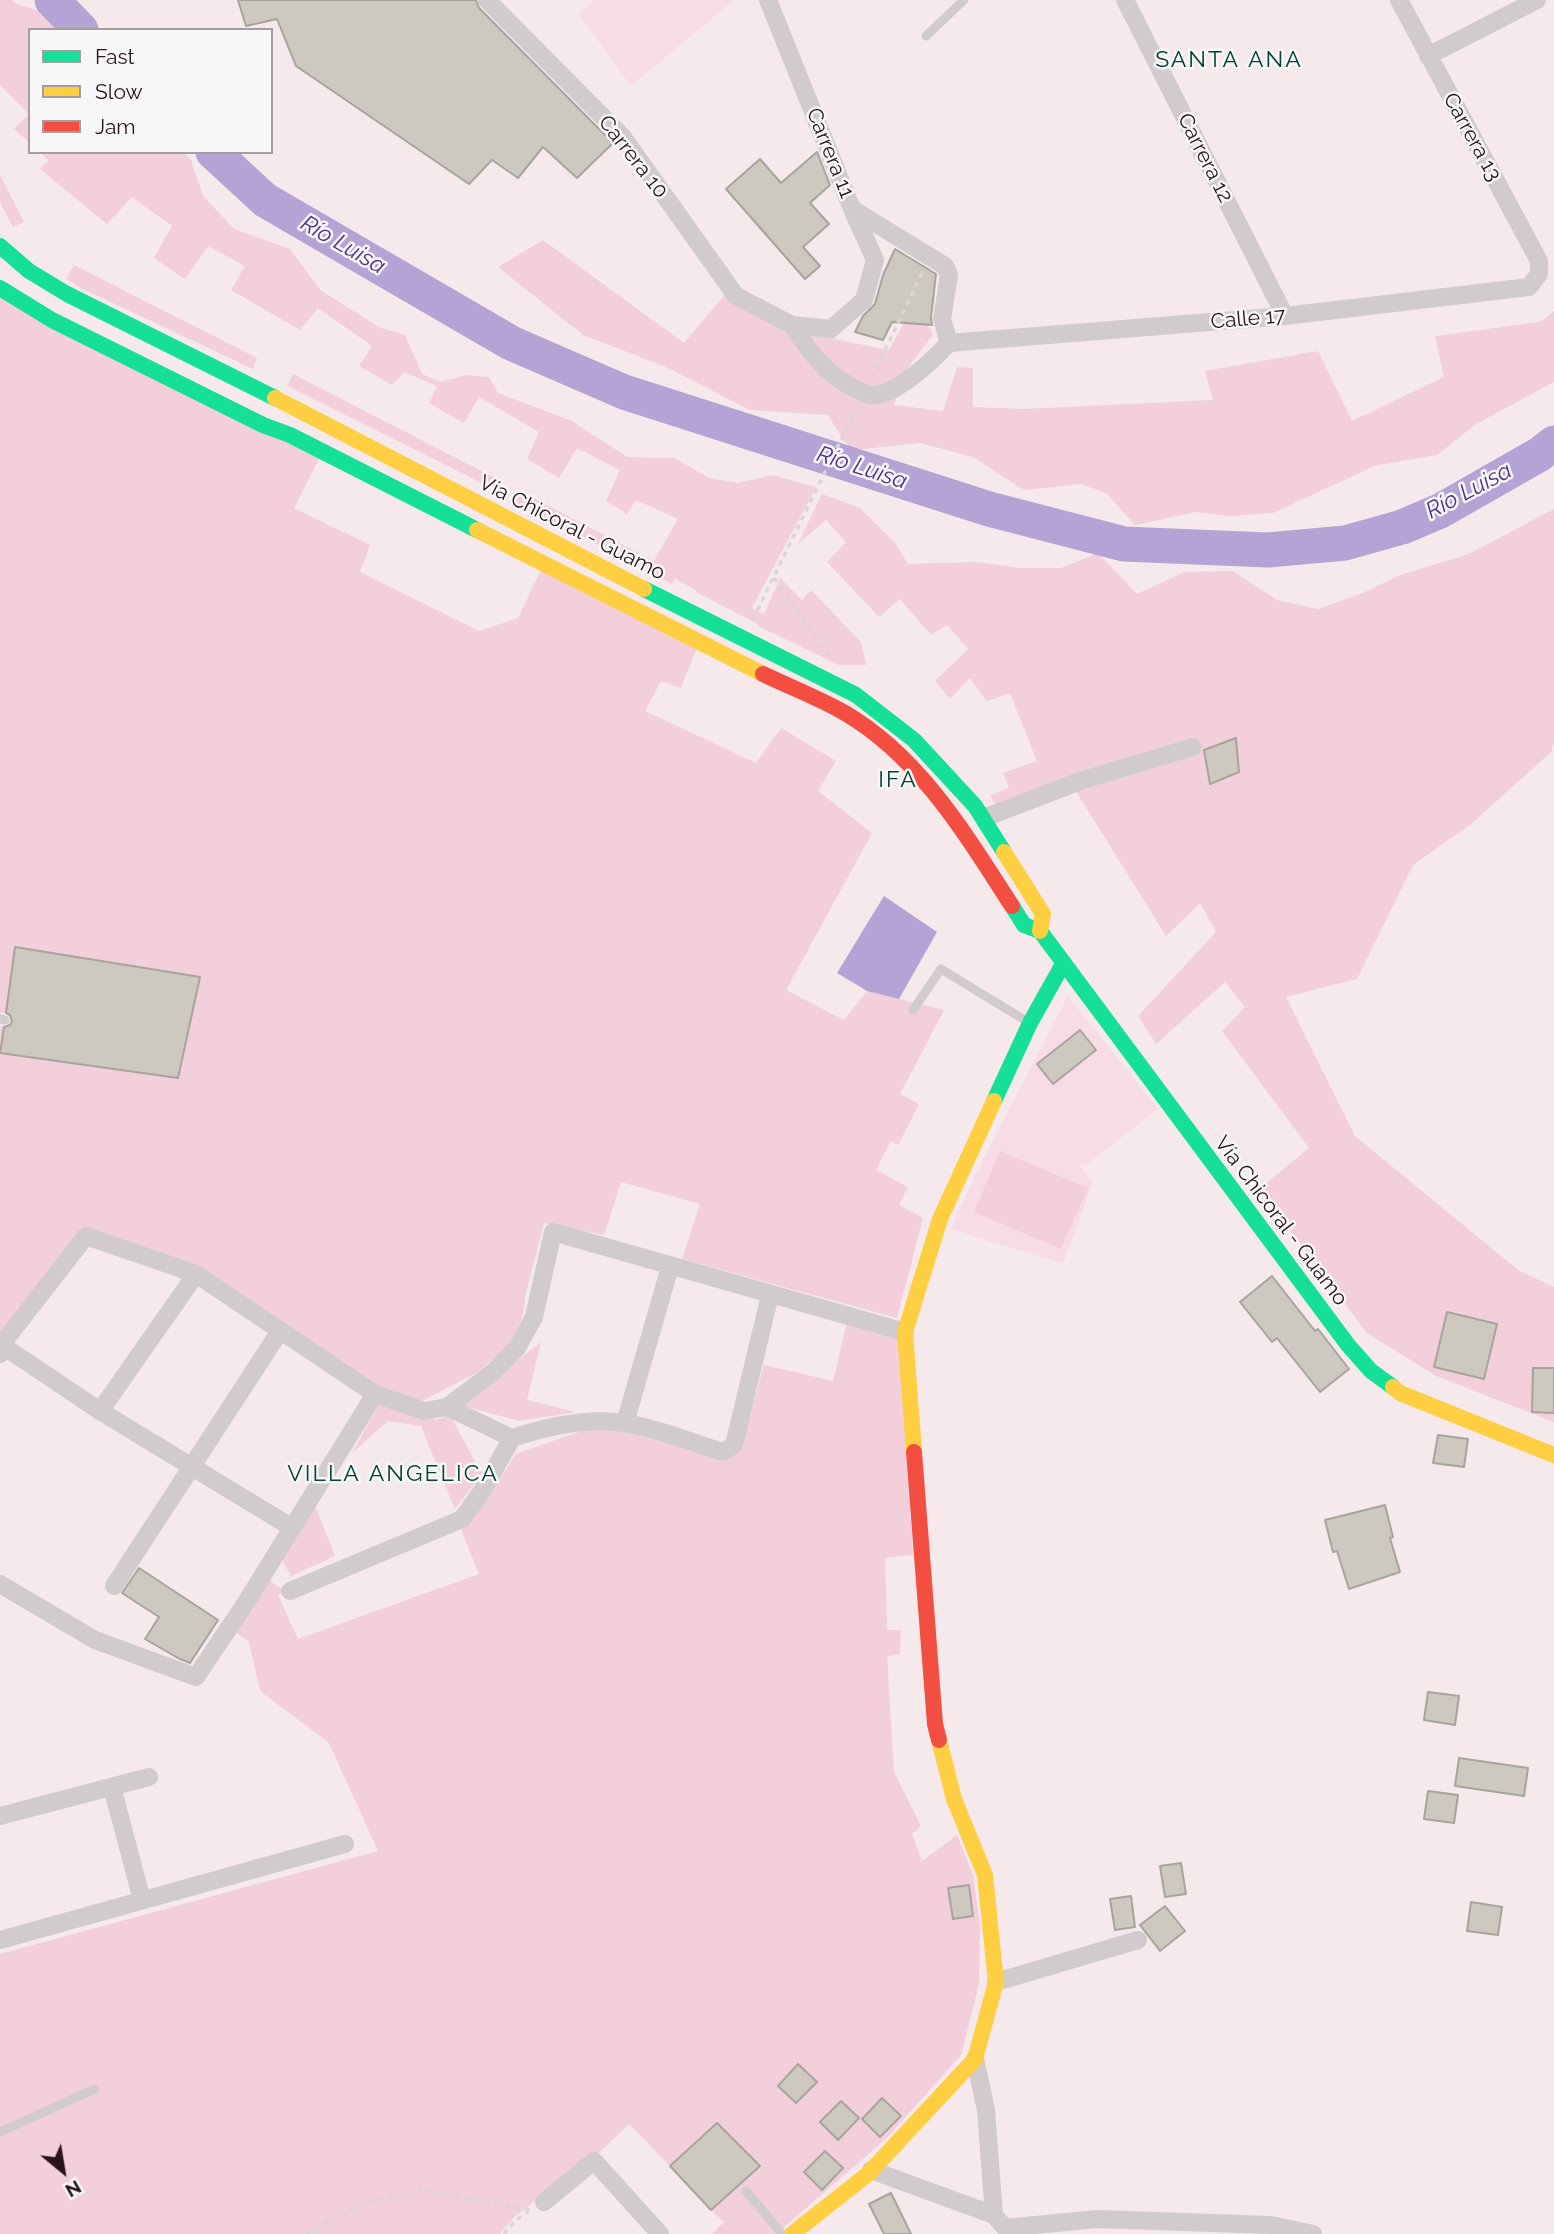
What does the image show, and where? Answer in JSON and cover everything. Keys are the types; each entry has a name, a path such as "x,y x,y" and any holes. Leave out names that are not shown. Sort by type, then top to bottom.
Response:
{"street":[{"name":"Carrera 10","path":"487,0 622,136 736,296 792,325"},
{"name":"Carrera 11","path":"768,0 852,209 945,266 949,275 942,319 949,343"},
{"name":"Carrera 12","path":"1125,0 1285,316"},
{"name":"Carrera 13","path":"1399,0 1539,261 1539,274"},
{"path":"1428,56 1536,0"},
{"path":"792,325 831,329 864,300 875,260 852,209"},
{"name":"Vía Chicoral - Guamo","path":"0,247 29,271 67,294 856,695 914,740 980,812 1043,914 1040,932"},
{"name":"Calle 17","path":"949,343 1285,316 1529,287 1539,274"},
{"name":"Vía Chicoral - Guamo","path":"0,288 52,320 263,425 290,435 490,538 846,714 900,755 957,820 1024,925 1040,932 1348,1345 1371,1371 1401,1393 1554,1455"},
{"path":"792,325 811,354 843,384 870,395 891,390 925,369 949,343"},
{"path":"263,425 276,401"},
{"path":"490,538 501,516"},
{"path":"663,624 674,604"},
{"path":"794,689 806,671"},
{"path":"957,820 1193,747"},
{"path":"994,2215 986,2110 975,2059 996,1982 985,1875 954,1800 935,1724 905,1332 940,1219 1030,1023 1063,964"},
{"path":"292,1527 100,1411 1,1347 86,1236 196,1274 375,1394 425,1411 447,1407 492,1373 517,1348 534,1317 553,1232 770,1296 905,1332"},
{"path":"625,1423 670,1267"},
{"path":"100,1411 196,1274"},
{"path":"290,1591 462,1519 482,1491 512,1438 545,1427 606,1421 625,1423 723,1452 734,1445 770,1296"},
{"path":"114,1586 280,1331"},
{"path":"0,1584 94,1640 196,1677 245,1604 375,1394"},
{"path":"447,1407 512,1438"},
{"path":"0,1815 149,1777"},
{"path":"112,1787 142,1900"},
{"path":"0,1940 345,1844"},
{"path":"996,1982 1138,1940"},
{"path":"792,2234 872,2170 975,2059"},
{"path":"538,2206 594,2161 660,2234"},
{"path":"872,2170 994,2215 1004,2228 1097,2219 1272,2225 1313,2234"}],"lane":[{"path":"926,36 964,0"},
{"path":"913,1010 941,969 1030,1023"},
{"path":"0,2132 95,2088"},
{"path":"746,2191 782,2234"}],"path":[{"path":"871,378 919,279"},
{"path":"743,638 788,552 859,403"},
{"path":"774,578 834,663"},
{"path":"306,2234 361,2205 420,2189 538,2206"},
{"path":"504,2234 516,2220 538,2206"}],"shaded area":[{"path":"0,0 12,0 16,4 47,13 56,28 28,28 28,113 0,85"},
{"path":"595,0 734,0 631,86 578,13"},
{"path":"28,115 28,141 14,129"},
{"path":"42,154 185,154 191,160 203,196 234,229 290,249 320,290 381,328 405,335 422,374 441,382 467,375 489,377 498,393 572,421 627,457 674,458 709,478 737,483 772,475 816,487 752,608 764,614 780,578 802,600 811,590 861,642 866,665 839,665 758,626 675,579 672,584 515,502 522,492 654,561 678,519 636,500 627,514 606,501 620,470 577,448 559,478 527,459 539,432 479,397 464,423 429,403 437,386 404,372 392,385 359,366 372,346 318,308 300,330 231,290 245,266 208,246 185,279 154,258 172,226 132,197 107,224 40,169 48,160"},
{"path":"0,175 24,222 13,227 0,202"},
{"path":"543,240 684,343 732,286 838,340 889,350 904,323 928,325 933,335 907,369 894,405 943,411 957,367 973,368 973,407 1023,409 1213,400 1205,371 1318,351 1352,421 1444,377 1435,336 1540,322 1554,311 1554,382 1476,424 1437,455 1377,465 1273,513 1230,516 1196,512 1135,525 1107,494 1082,484 1024,490 973,457 920,443 853,450 828,415 750,410 666,367 583,335 498,267"},
{"path":"74,265 257,358 253,369 83,289 66,279"},
{"path":"0,296 319,459 294,508 370,545 360,572 479,631 518,618 541,570 698,645 681,688 661,681 645,711 756,763 781,728 836,761 818,791 872,833 786,990 844,1020 867,991 944,1010 900,1094 919,1104 898,1145 891,1141 876,1170 908,1187 899,1205 923,1218 897,1318 682,1259 700,1204 621,1182 604,1235 544,1223 526,1292 522,1319 508,1346 478,1372 420,1402 374,1388 197,1266 86,1230 0,1338 0,1026 4,1027 1,1053 177,1078 200,977 16,947 6,1013 0,1013"},
{"path":"293,374 497,479 492,488 287,386"},
{"path":"822,494 860,508 895,543 908,564 978,562 1020,568 1061,568 1098,553 1137,594 1185,572 1233,571 1277,600 1318,609 1363,593 1400,575 1469,554 1554,509 1554,743 1551,752 1470,825 1413,865 1357,979 1286,997 1355,1136 1518,1270 1554,1287 1554,1422 1436,1376 1367,1333 1259,1189 1309,1148 1222,1031 1245,1007 1225,982 1156,1044 1138,1016 1216,932 1200,903 1166,936 1072,785 1004,816 990,796 1009,788 1003,773 1037,761 1010,693 987,701 970,678 950,699 935,681 968,649 947,625 931,635 900,599 879,617 827,562 846,542 826,520 798,544"},
{"path":"884,896 937,932 899,999 867,991 837,973"},
{"path":"1068,996 1158,1109 1086,1165 1080,1165 1093,1183 1063,1264 951,1229 976,1173"},
{"path":"1000,1151 1088,1188 1061,1249 974,1212"},
{"path":"847,1323 898,1336 913,1555 885,1558 887,1630 901,1630 900,1654 887,1656 894,1772 921,1826 912,1834 922,1861 957,1835 973,1875 980,1924 979,1984 961,2055 886,2139 776,2234 712,2234 724,2222 711,2210 760,2166 717,2123 670,2166 629,2124 601,2151 514,2217 500,2234 0,2234 0,1954 378,1851 329,1743 260,1691 249,1642 232,1629 265,1578 285,1591 278,1595 298,1639 479,1574 458,1522 481,1507 516,1454 599,1425 723,1457 741,1449 764,1365 833,1381"},
{"path":"541,1342 527,1400 576,1412 519,1421 460,1405"},
{"path":"380,1403 437,1420 450,1415 482,1474 455,1509 421,1426 388,1421 352,1453"},
{"path":"315,1505 335,1556 291,1576 281,1559"}],"building":[{"path":"238,0 476,0 479,8 613,143 577,178 543,147 518,178 492,160 469,184 296,66 277,19 246,26"},
{"path":"817,152 830,185 810,203 829,224 803,247 820,266 805,279 726,189 760,159 781,183"},
{"path":"895,249 936,274 932,325 892,322 883,340 855,332 863,316 875,304 883,275"},
{"path":"1236,738 1239,772 1210,784 1204,750"},
{"path":"15,947 200,977 178,1078 0,1053 4,1027 12,1021 6,1013"},
{"path":"1080,1030 1096,1050 1053,1084 1037,1064"},
{"path":"1272,1276 1349,1369 1320,1392 1277,1338 1272,1342 1240,1302"},
{"path":"1447,1312 1497,1324 1484,1379 1434,1367"},
{"path":"1533,1368 1554,1368 1554,1413 1532,1412"},
{"path":"1438,1435 1468,1439 1464,1467 1433,1463"},
{"path":"1385,1505 1393,1537 1390,1538 1400,1572 1349,1589 1337,1551 1333,1552 1325,1520"},
{"path":"139,1568 218,1620 190,1663 145,1639 159,1617 122,1593"},
{"path":"1428,1692 1459,1696 1455,1725 1424,1720"},
{"path":"1459,1758 1528,1768 1524,1796 1455,1786"},
{"path":"1428,1791 1458,1795 1454,1823 1424,1819"},
{"path":"1181,1863 1186,1894 1165,1897 1160,1866"},
{"path":"969,1885 973,1916 953,1919 948,1888"},
{"path":"1131,1896 1135,1927 1115,1930 1110,1899"},
{"path":"1471,1902 1502,1907 1498,1935 1467,1931"},
{"path":"1165,1906 1185,1931 1160,1951 1140,1925"},
{"path":"798,2064 817,2082 796,2103 778,2086"},
{"path":"882,2098 901,2116 880,2137 862,2119"},
{"path":"841,2101 859,2118 838,2140 820,2122"},
{"path":"717,2123 760,2166 711,2210 670,2166"},
{"path":"825,2151 843,2168 822,2190 804,2172"},
{"path":"891,2193 911,2234 884,2234 869,2204"}],"waterway":[{"name":"Río Luisa","path":"52,0 79,28"},
{"name":"Río Luisa","path":"215,154 265,200 511,343 624,392 989,509 1124,544 1268,550 1345,543 1402,527 1440,511 1540,454 1554,443"}],"traffic: fast":[{"path":"0,246 29,271 67,294 275,398"},
{"path":"0,288 52,320 263,425 290,435 477,530"},
{"path":"644,589 856,695 914,740 975,806 1004,852"},
{"path":"1012,906 1024,925 1040,931 1348,1345 1371,1371 1393,1387"},
{"path":"994,1101 1030,1023 1063,964"}],"traffic: slow":[{"path":"275,398 644,589"},
{"path":"477,530 763,674"},
{"path":"1004,852 1043,914 1040,931"},
{"path":"914,1452 905,1332 940,1219 994,1101"},
{"path":"1393,1387 1400,1393 1554,1455"},
{"path":"792,2234 868,2174 975,2059 996,1982 985,1875 954,1799 939,1740"}],"traffic: jam":[{"path":"763,674 845,713 872,731 896,752 919,775 959,825 1012,906"},
{"path":"914,1452 935,1724 939,1740"}],"district":[{"name":"SANTA ANA","path":"1229,60"},
{"name":"IFA","path":"898,780"},
{"name":"VILLA ANGELICA","path":"393,1474"}]}
